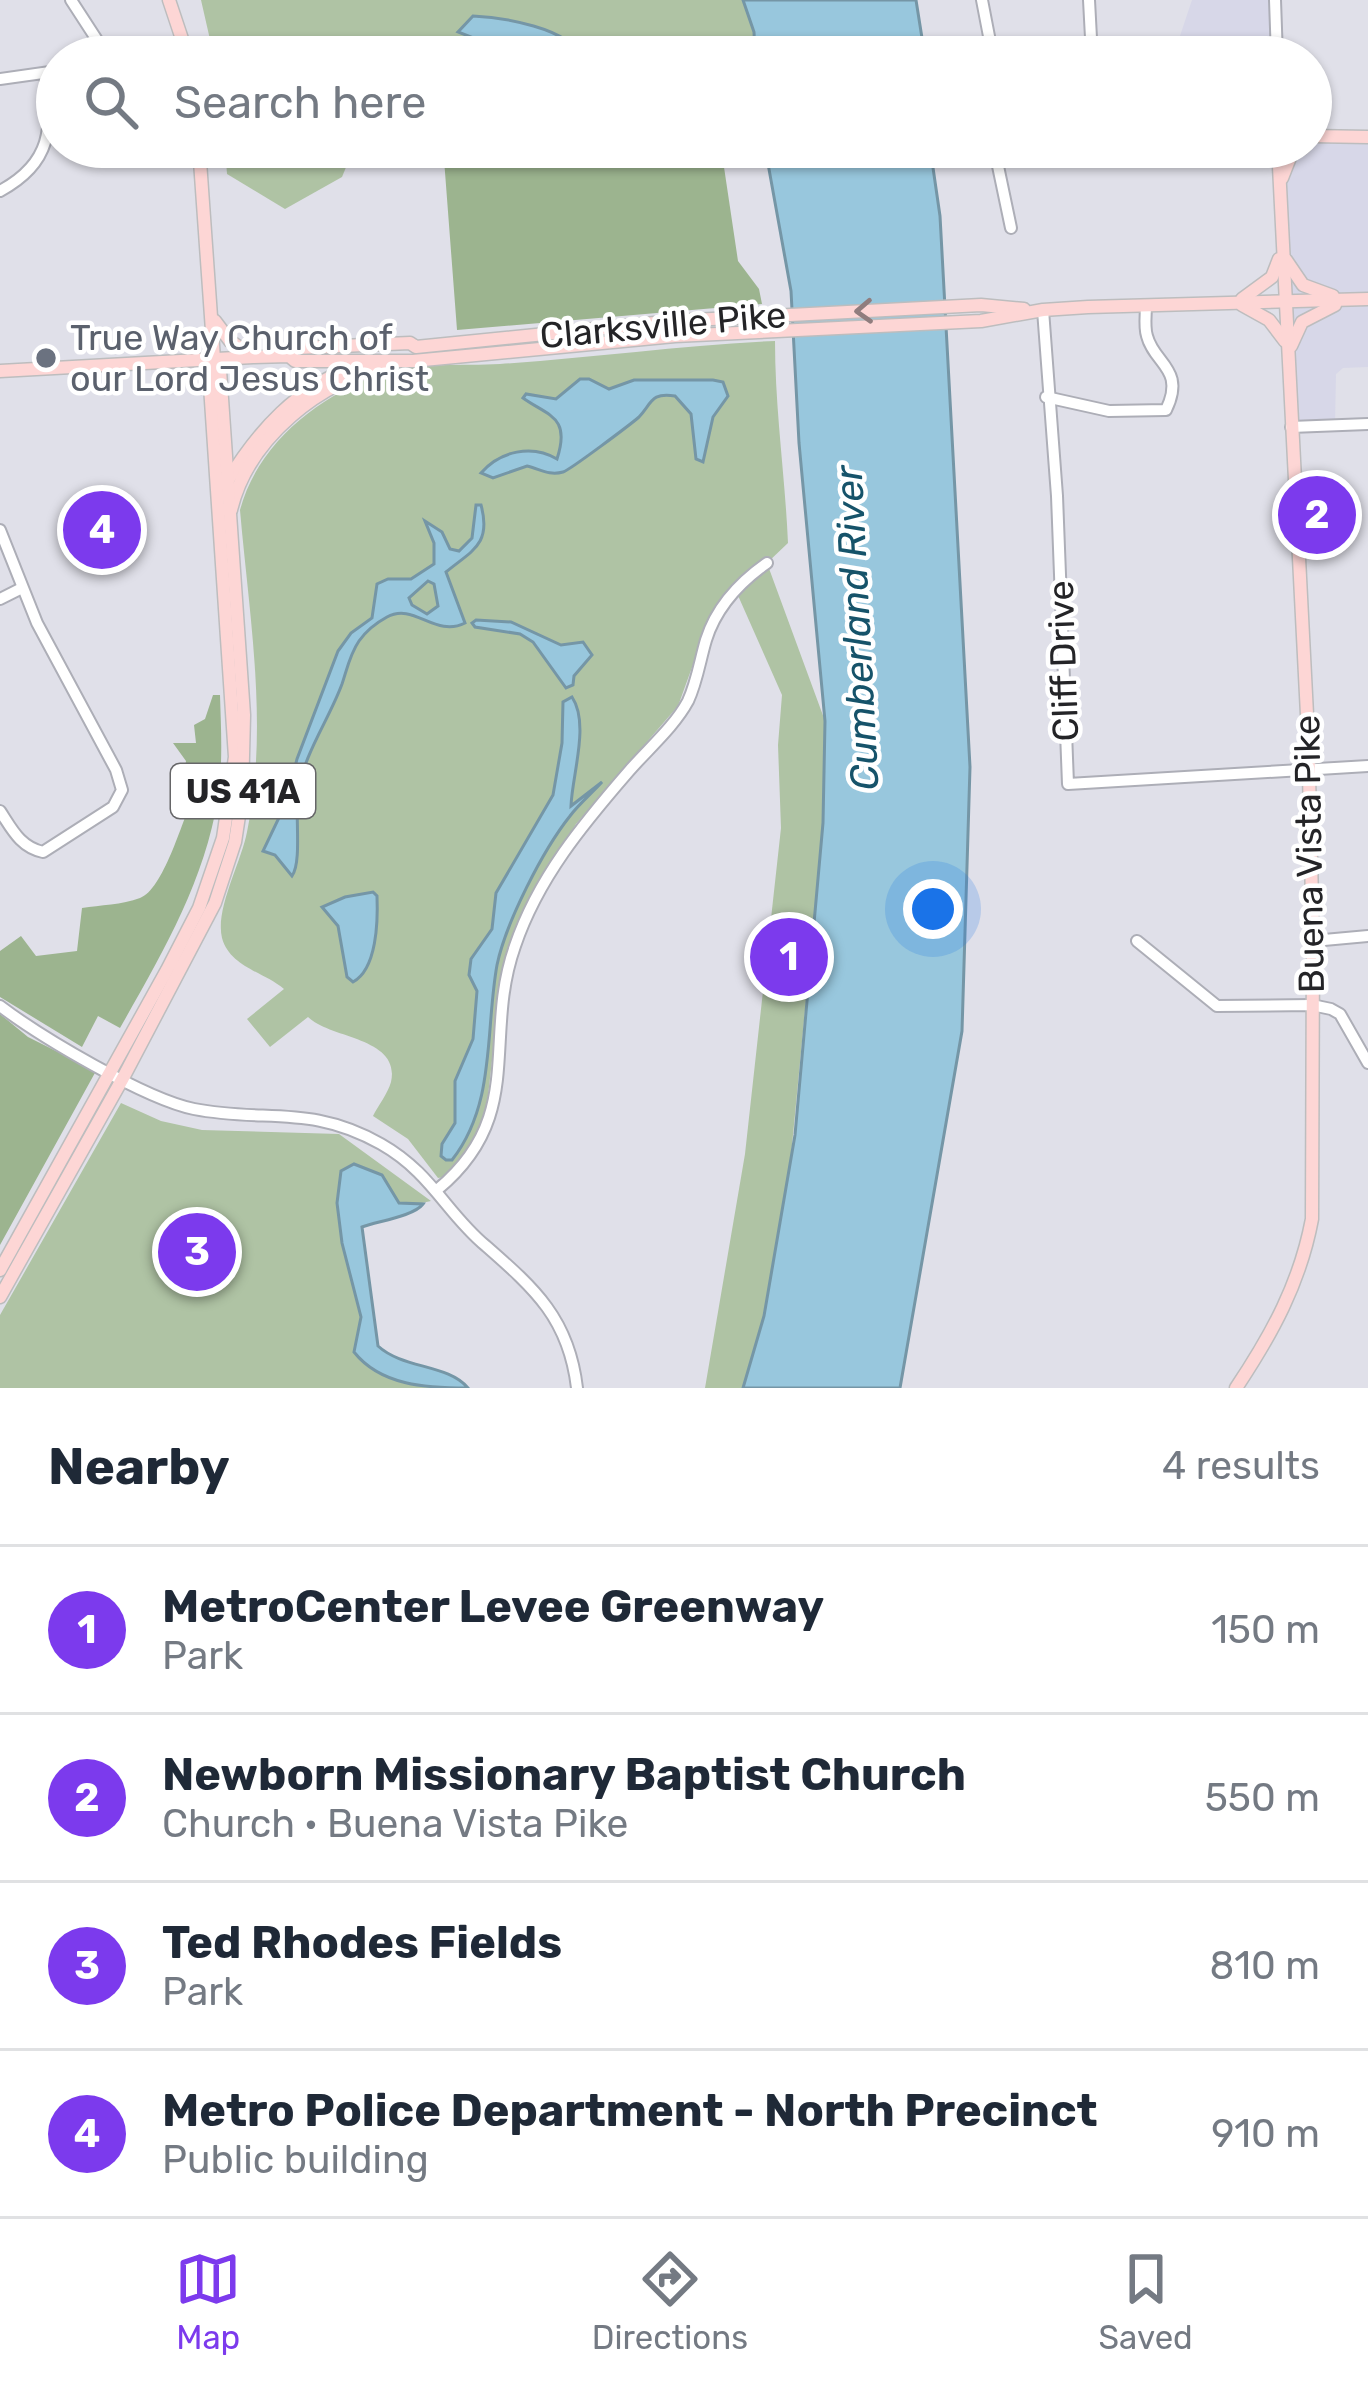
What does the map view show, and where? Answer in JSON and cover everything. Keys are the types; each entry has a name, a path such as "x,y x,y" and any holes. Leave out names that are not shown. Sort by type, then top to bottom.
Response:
{"main road":[{"path":"169,0 181,36"},
{"path":"1332,137 1368,137"},
{"path":"1332,141 1343,138"},
{"path":"201,168 212,316 210,386 217,506"},
{"name":"Buena Vista Pike","path":"1236,1388 1271,1336 1305,1259 1312,1219 1308,769 1278,168"},
{"path":"1279,190 1287,168"},
{"path":"1281,241 1287,266 1303,285 1325,295 1360,299"},
{"path":"1281,241 1272,277 1235,303 1269,320 1284,336 1288,351"},
{"path":"1288,351 1306,319 1360,299"},
{"name":"Clarksville Pike","path":"414,354 981,321 1043,310 1360,299"},
{"name":"Clarksville Pike","path":"0,370 253,357 366,360 745,316 981,305 1043,310"},
{"path":"212,316 230,341 253,357"},
{"name":"Clarksville Pike","path":"292,359 296,348 347,345 410,343 414,354"},
{"name":"US 41A","path":"0,1270 215,903 235,842 246,758 230,517 238,490 298,409 359,375 414,354"},
{"path":"214,359 220,370 230,517"},
{"name":"US 41A","path":"0,1297 199,908 224,838 235,757 217,506 226,483 268,423 319,382 366,360"},
{"path":"181,361 210,386"}],"street":[{"path":"71,0 94,36"},
{"path":"982,0 989,36"},
{"path":"1089,0 1091,36"},
{"path":"1275,0 1276,36"},
{"path":"0,79 36,75"},
{"path":"0,191 36,161"},
{"path":"998,168 1011,228"},
{"path":"1046,397 1109,411 1166,410 1170,373 1147,337 1146,305"},
{"name":"Cliff Drive","path":"1043,310 1057,496 1068,784 1368,766"},
{"path":"1292,428 1368,424"},
{"path":"0,530 37,623 116,770 122,790 117,801 43,852 20,841 0,811"},
{"path":"438,1189 472,1156 487,1128 495,1096 507,976 514,946 530,913 572,837 682,710 713,622 742,582 767,563"},
{"path":"0,599 22,588"},
{"path":"1313,941 1368,936"},
{"path":"1137,941 1217,1006 1312,1005 1340,1014 1368,1064"},
{"path":"0,1006 30,1029 194,1109 296,1115 342,1126 403,1158 438,1189 473,1234 530,1283 569,1350 578,1388"}],"shaded area":[{"path":"1192,0 1271,0 1273,36 1180,36"},
{"path":"1332,136 1368,137 1368,367 1343,368 1336,374 1335,425 1291,427 1279,168 1332,168"}],"green space":[{"path":"201,0 758,0 765,36 209,36"},
{"path":"227,168 346,168 342,177 285,209 227,174"},
{"path":"445,168 724,168 738,261 759,289 762,304 457,330"},
{"path":"775,341 788,543 767,563 825,721 823,823 788,1187 764,1316 743,1388 705,1388 745,1154 781,828 778,745 782,695 736,591 707,626 678,706 576,824 523,914 503,965 486,1113 474,1145 438,1178 408,1139 373,1116 391,1082 385,1056 308,1017 270,1047 247,1019 284,989 232,956 222,938 225,900 247,832 256,752 255,671 240,510 261,464 294,426 334,396 380,374 422,366"},
{"path":"213,695 220,695 220,785 192,889 120,1028 98,1016 82,1047 0,997 0,951 21,936 36,956 77,951 82,908 126,902 148,892 164,869 193,797 183,779 186,761 173,743 196,743 194,725 205,719"},
{"path":"0,1014 28,1037 96,1071 0,1245"},
{"path":"121,1103 161,1121 202,1130 339,1134 431,1201 357,1217 369,1346 402,1370 455,1388 0,1388 0,1315"}],"water":[{"path":"743,0 916,0 922,36 754,36"},
{"path":"473,16 517,22 559,36 468,36 458,32"},
{"name":"Cumberland River","path":"769,168 933,168 940,216 970,767 962,1031 900,1388 743,1388 764,1316 795,1135 823,823 825,721 799,443 791,291"},
{"path":"580,379 609,389 634,380 713,380 723,382 728,396 713,417 703,462 696,459 691,414 675,396 667,395 653,400 634,421 563,472 527,466 493,478 481,473 497,459 517,452 557,459 559,426 523,398 526,394 556,399"},
{"path":"476,505 481,505 484,529 477,546 446,572 465,623 444,626 397,614 375,625 356,646 301,780 292,876 275,855 263,851 286,803 297,759 338,651 351,633 372,618 377,584 411,579 434,564 434,543 425,521 442,532 450,549 459,551 472,538","holes":["428,581 434,584 438,606 427,614 409,598"]},
{"path":"476,620 511,622 561,645 583,642 592,655 574,676 573,685 566,688 533,642 520,634 475,627"},
{"path":"572,697 580,735 571,806 602,782 548,848 508,928 497,965 476,1115 452,1160 446,1160 441,1156 442,1144 455,1123 455,1081 473,1039 477,991 469,975 471,959 492,929 496,893 553,795 563,702"},
{"path":"373,892 377,896 374,944 367,967 353,982 347,977 338,926 322,907"},
{"path":"354,1164 382,1175 399,1203 423,1204 362,1227 378,1346 400,1359 449,1375 468,1388 421,1386 391,1378 354,1352 361,1317 337,1203 341,1171"}],"place":[{"name":"True Way Church of our Lord Jesus Christ","path":"46,358"},
{"name":"Newborn Missionary Baptist Church","path":"1317,515"},
{"name":"Metro Police Department - North Precinct","path":"102,530"},
{"name":"MetroCenter Levee Greenway","path":"789,957"},
{"name":"Ted Rhodes Fields","path":"197,1252"}]}
